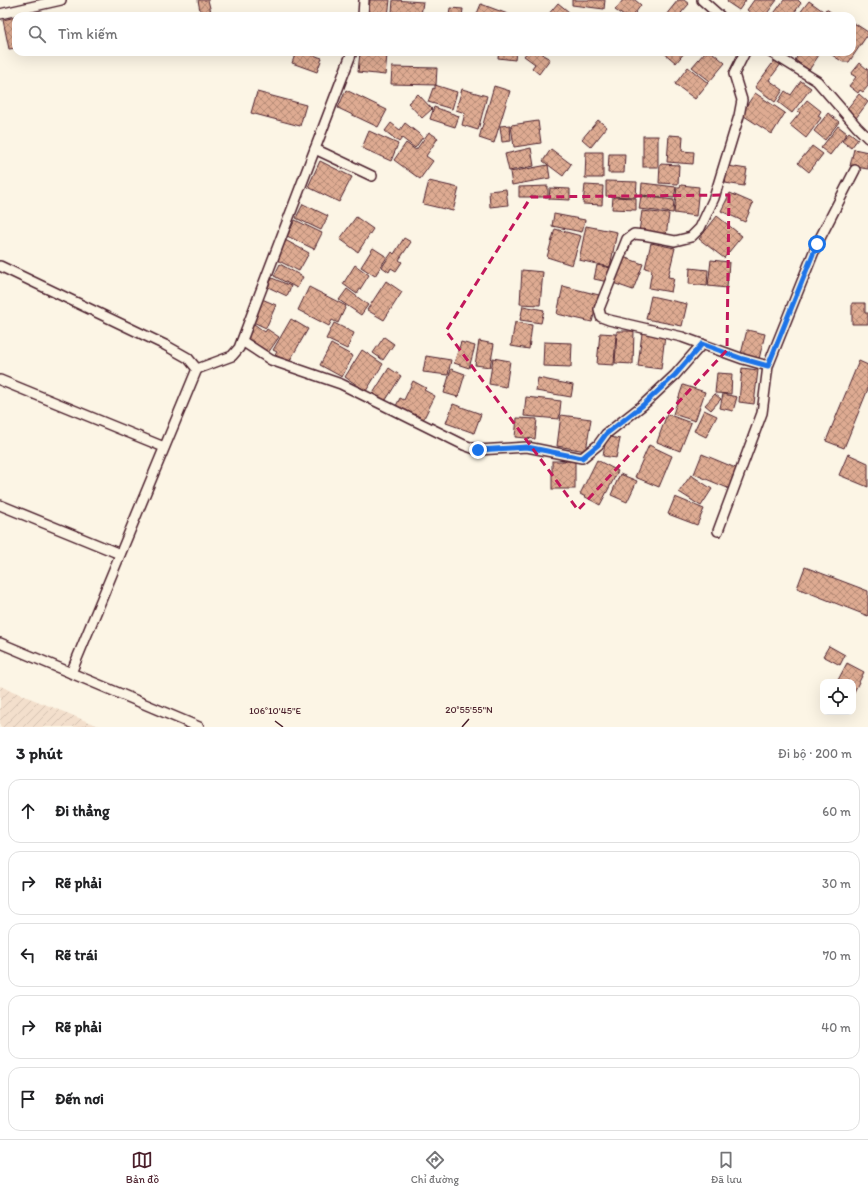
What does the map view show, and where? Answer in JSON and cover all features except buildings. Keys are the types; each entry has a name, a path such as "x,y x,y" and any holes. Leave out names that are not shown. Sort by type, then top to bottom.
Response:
{"lane":[{"path":"0,14 61,0"},
{"path":"363,12 364,0"},
{"path":"702,0 716,12"},
{"path":"71,673 197,369 232,356 239,348 350,56"},
{"path":"743,56 734,74 742,100 739,116 714,198 700,228 691,237 675,241 634,234 627,240 599,309 602,318 682,337 743,359 768,366"},
{"path":"776,56 817,81 856,127 868,138"},
{"path":"315,150 372,176"},
{"path":"718,531 762,413 768,366 817,244 855,170"},
{"path":"0,266 165,344 188,358 197,369"},
{"path":"242,341 271,360 341,384 464,445 478,450 527,447 582,458 598,445 606,434 643,405 675,375 702,344"},
{"path":"0,380 164,447"},
{"path":"0,505 120,554"},
{"path":"0,643 199,727"}],"highlighted area":[{"path":"729,195 727,350 578,510 446,331 531,197"}],"shaded area":[{"path":"0,686 101,727 0,727"}],"route":[{"path":"478,450 527,447 582,458 598,445 606,434 643,405 675,375 702,344 743,359 768,366 817,244"}]}
